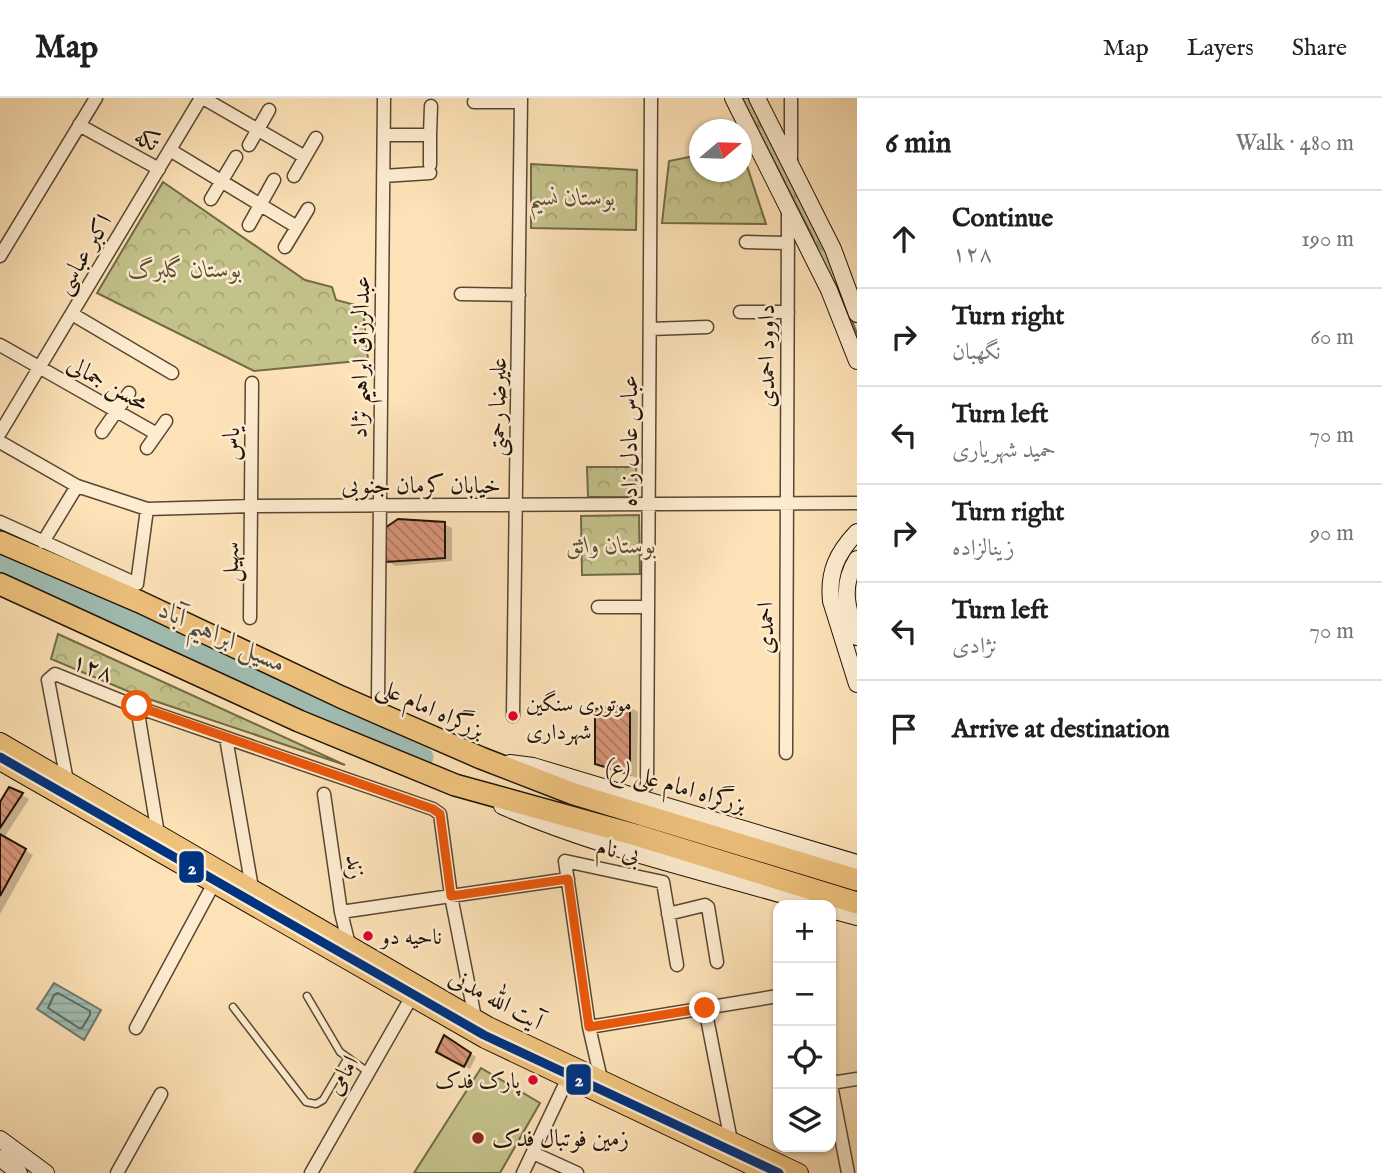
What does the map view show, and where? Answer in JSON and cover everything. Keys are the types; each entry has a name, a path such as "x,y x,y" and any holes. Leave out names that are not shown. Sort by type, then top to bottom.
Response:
{"highway":[{"name":"بزرگراه امام علی","path":"0,542 140,602 341,697 481,758 575,794 857,880"},
{"path":"0,584 299,721 455,785 636,835 857,903"}],"main road":[{"path":"733,98 829,289 857,361"},
{"path":"757,98 833,249 857,287"},
{"path":"833,249 857,314"},
{"path":"857,533 838,554 830,589 831,601 857,684"},
{"path":"857,559 849,572 846,585 851,619 857,637"},
{"name":"آیت الله مدنی","path":"0,742 349,945 485,1039 767,1173"},
{"name":"بزرگراه امام علی (ع)","path":"481,758 533,766 857,863"},
{"path":"0,761 213,885 415,992"},
{"path":"455,785 536,820 640,854 800,900"},
{"path":"836,911 857,918"},
{"name":"آیت الله مدنی","path":"415,992 799,1173"},
{"path":"0,1139 46,1173"},
{"path":"0,1158 19,1173"}],"street":[{"path":"0,256 96,98"},
{"path":"202,98 305,157"},
{"name":"اکبر عباسی","path":"0,433 202,98"},
{"name":"عبدالرزاق ابراهیم نژاد","path":"378,700 384,98"},
{"name":"عباس عادل زاده","path":"647,785 651,98"},
{"path":"791,98 791,165"},
{"path":"474,102 521,100"},
{"name":"علیرضا رحمتی","path":"513,716 521,100"},
{"path":"383,176 430,169 431,106"},
{"path":"249,145 269,110"},
{"name":"تکه","path":"79,125 159,169"},
{"path":"383,135 430,135"},
{"path":"293,176 316,138"},
{"path":"170,150 297,228"},
{"path":"211,199 236,157"},
{"path":"249,225 274,180"},
{"path":"285,247 308,209"},
{"name":"داوود احمدی","path":"787,503 789,209"},
{"path":"746,242 788,243"},
{"path":"461,294 519,295"},
{"path":"740,312 788,312"},
{"path":"72,314 172,373"},
{"path":"650,329 707,327"},
{"name":"محسن جمالی","path":"0,345 157,434"},
{"name":"یاس","path":"252,383 253,506"},
{"path":"102,432 129,393"},
{"path":"147,448 166,421"},
{"name":"خیابان کرمان جنوبی","path":"0,442 77,486 147,509 851,503"},
{"path":"43,542 77,486"},
{"path":"851,503 857,492"},
{"name":"احمدی","path":"786,752 787,503"},
{"name":"سهیل","path":"250,618 253,506"},
{"path":"0,522 137,584 147,509"},
{"path":"598,607 648,607"},
{"name":"۱۲۸","path":"67,781 48,680 55,674 226,738 437,811 440,814 451,896"},
{"path":"137,706 158,834"},
{"path":"226,738 252,888"},
{"name":"زند","path":"324,794 341,912 349,945"},
{"name":"بی نام","path":"568,879 565,861 663,882 668,914"},
{"path":"341,912 568,879 589,1027 601,1079"},
{"path":"136,1027 213,885"},
{"path":"451,896 475,1018"},
{"path":"677,965 668,914 705,905 708,907 717,962"},
{"name":"امامی","path":"311,1173 415,992"},
{"path":"589,1027 773,997"},
{"path":"705,1008 731,1141"},
{"path":"836,1083 857,1079"},
{"path":"523,1173 567,1080"},
{"path":"832,1089 848,1173"},
{"path":"117,1173 161,1094"},
{"path":"533,1153 577,1173"}],"lane":[{"path":"307,996 340,1052 368,1072"},
{"path":"233,1007 306,1102 316,1104 323,1100 347,1059"}],"green space":[{"path":"742,98 751,98 827,252 857,334 857,356 812,236"},
{"name":"بوستان نسیم","path":"689,157 689,182 752,181 766,224 662,223 669,161"},
{"name":"بوستان نسیم","path":"531,164 637,170 636,230 531,228"},
{"name":"بوستان گلبرگ","path":"163,182 305,280 332,287 336,300 363,307 368,360 254,371 97,293"},
{"path":"587,467 636,467 637,497 588,497"},
{"name":"بوستان واثق","path":"639,515 640,574 582,575 581,516"},
{"path":"58,634 345,765 137,695 51,659"},
{"name":"زمین فوتبال فدک","path":"481,1068 540,1103 500,1173 414,1173"}],"water":[{"path":"54,983 101,1010 84,1040 37,1009"}],"building":[{"path":"398,519 445,522 445,558 386,562 385,528"},
{"path":"630,705 630,775 595,764 595,709"},
{"path":"9,787 23,793 0,828 0,802"},
{"path":"0,834 26,849 0,896"},
{"path":"444,1035 471,1053 464,1067 436,1052"}],"waterway":[{"name":"مسیل ابراهیم آباد","path":"0,563 424,757"}],"transit line":[{"name":"2","path":"0,757 484,1035 779,1173"}],"place":[{"name":"موتوری سنگین شهرداری","path":"513,716"},
{"name":"ناحیه دو","path":"368,936"},
{"name":"پارک فدک","path":"533,1080"},
{"name":"زمین فوتبال فدک","path":"478,1138"}],"route":[{"path":"137,706 433,809 440,814 451,896 568,879 589,1027 705,1008"}]}
